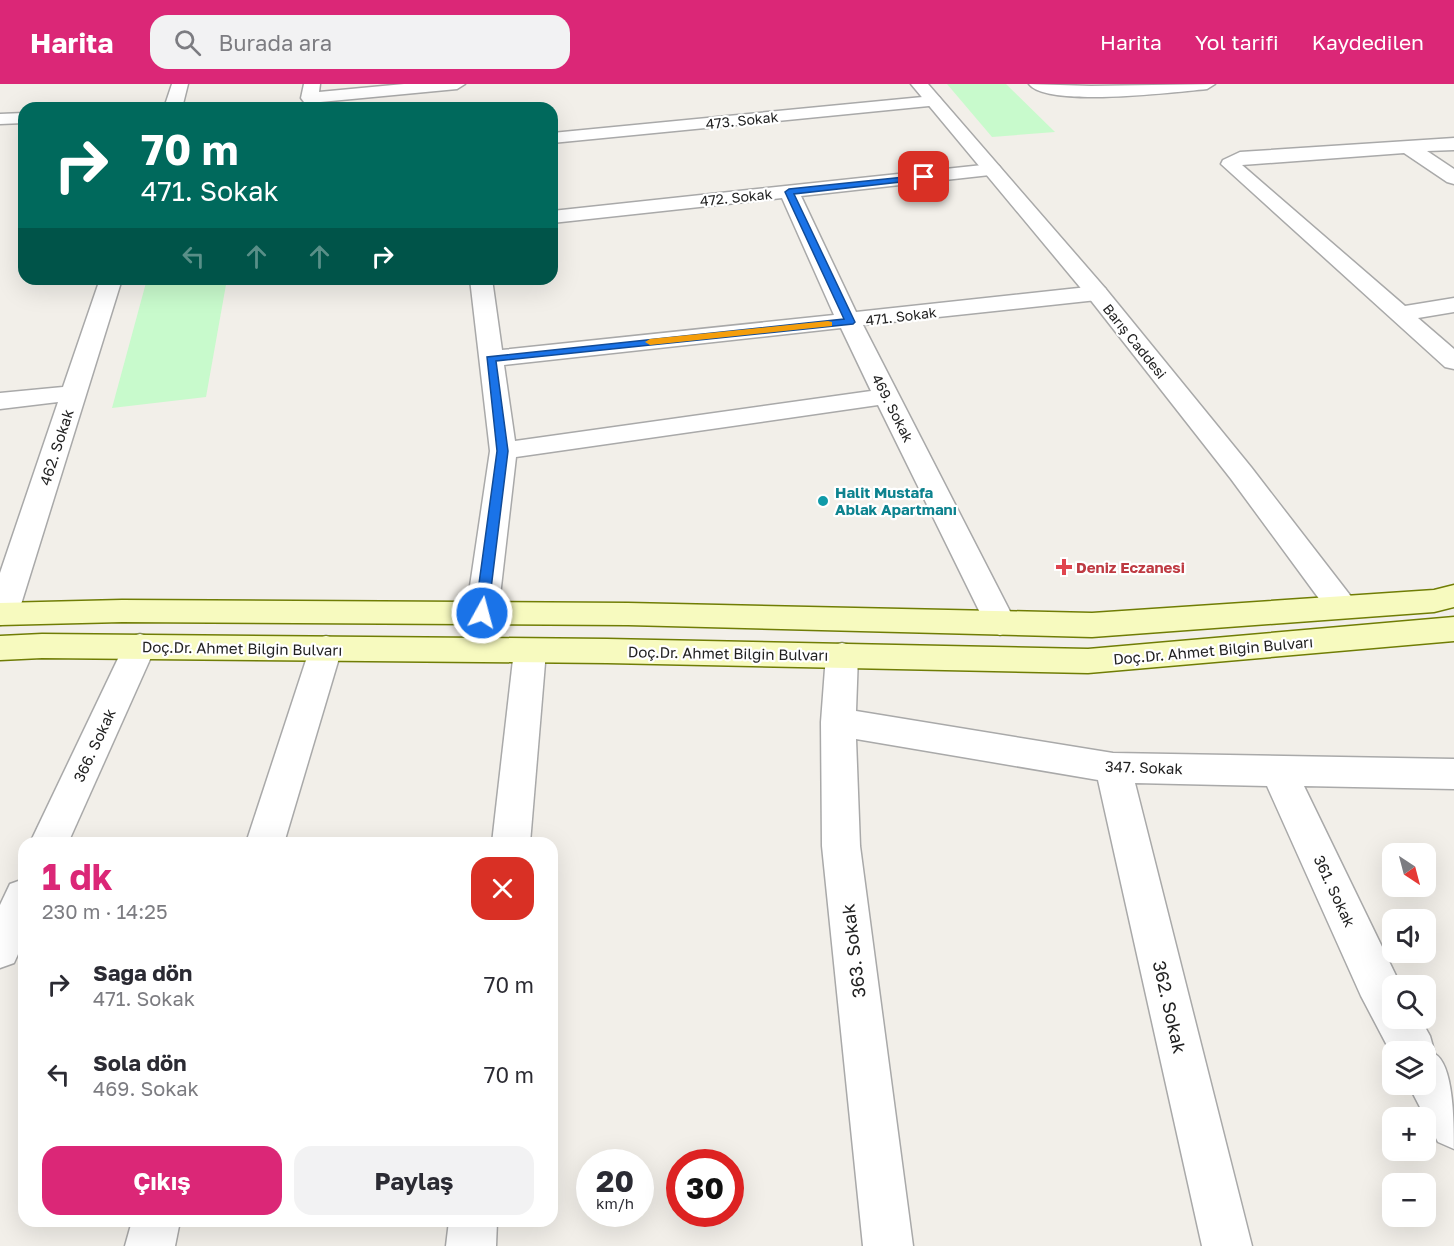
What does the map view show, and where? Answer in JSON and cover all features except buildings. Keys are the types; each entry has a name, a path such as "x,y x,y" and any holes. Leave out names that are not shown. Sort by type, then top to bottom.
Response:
{"main road":[{"path":"1,614 122,611 628,614 1092,625 1434,601 1454,596"},
{"name":"Doç.Dr. Ahmet Bilgin Bulvarı","path":"0,648 140,646 326,648 1088,661 1454,629"}],"street":[{"path":"175,102 180,84"},
{"path":"312,84 310,98 460,89"},
{"path":"1037,84 1041,88 1073,92 1207,84"},
{"name":"473. Sokak","path":"558,137 926,92"},
{"name":"Barış Caddesi","path":"926,92 1097,293 1241,472 1342,607"},
{"path":"0,119 18,118"},
{"path":"1454,144 1240,158 1230,164 1454,362"},
{"path":"1408,147 1454,178"},
{"name":"472. Sokak","path":"558,216 992,170"},
{"name":"469. Sokak","path":"789,192 850,322 1000,623"},
{"name":"462. Sokak","path":"1,614 109,285"},
{"path":"482,285 502,451 482,613"},
{"name":"471. Sokak","path":"491,359 850,322 1097,293"},
{"path":"1400,314 1454,305"},
{"path":"0,401 74,393"},
{"path":"502,451 887,396"},
{"name":"366. Sokak","path":"52,837 140,646"},
{"path":"267,837 326,648"},
{"path":"512,837 530,651"},
{"name":"363. Sokak","path":"842,656 838,722 841,846 888,1246"},
{"name":"347. Sokak","path":"838,722 1113,768 1454,774"},
{"name":"362. Sokak","path":"1113,768 1227,1246"},
{"name":"361. Sokak","path":"1279,771 1382,992"},
{"path":"0,949 18,910"},
{"path":"1436,1092 1454,1126"},
{"path":"150,1246 155,1227"},
{"path":"471,1246 473,1227"}],"green space":[{"path":"947,84 1006,84 1055,132 992,137"},
{"path":"145,285 226,285 206,397 112,408"}],"slow traffic":[{"path":"650,342 828,324"}],"place":[{"name":"Halit Mustafa Ablak Apartmanı","path":"823,501"},
{"name":"Deniz Eczanesi","path":"1064,567"}],"route":[{"path":"482,613 502,451 491,359 850,322 789,192 924,177"}]}
